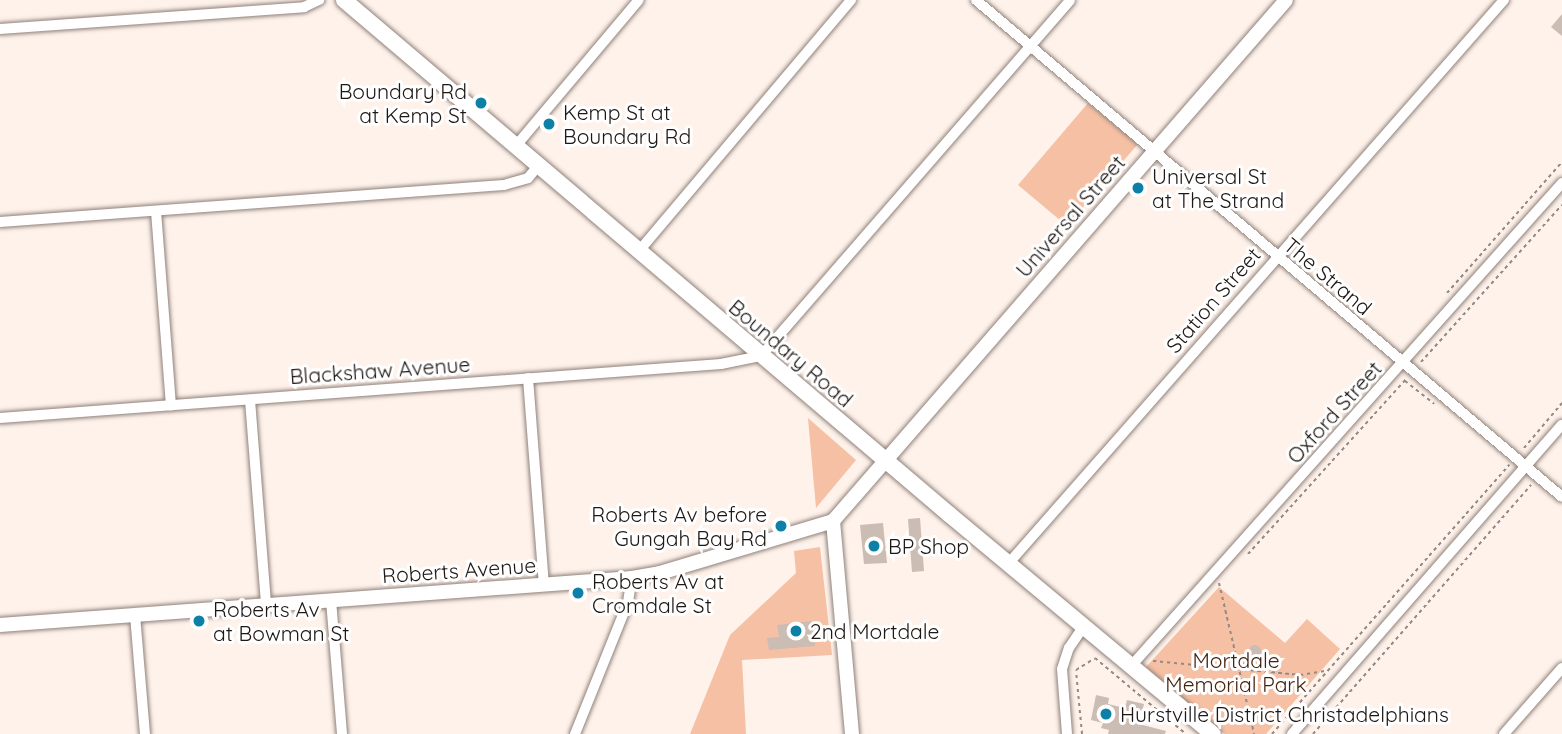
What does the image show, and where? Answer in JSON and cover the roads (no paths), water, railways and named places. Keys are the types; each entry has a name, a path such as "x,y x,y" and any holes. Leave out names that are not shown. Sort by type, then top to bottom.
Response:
{"main road":[{"name":"Boundary Road","path":"344,0 761,356 1213,734"}],"street":[{"path":"0,29 304,7 319,0"},
{"path":"515,147 639,0"},
{"path":"639,251 851,0"},
{"name":"The Strand","path":"976,0 1562,497"},
{"path":"761,356 1070,0"},
{"name":"Universal Street","path":"886,460 1286,0"},
{"name":"Station Street","path":"1008,564 1504,0"},
{"path":"0,222 505,185 528,178 538,166"},
{"name":"Oxford Street","path":"1132,665 1562,183"},
{"path":"156,211 171,405"},
{"name":"Blackshaw Avenue","path":"0,418 721,364 761,356"},
{"path":"528,378 544,584"},
{"path":"250,400 266,604"},
{"path":"1292,734 1562,425"},
{"path":"852,734 833,521 886,460"},
{"name":"Roberts Avenue","path":"0,625 632,578 660,573 833,521"},
{"path":"575,734 628,602 632,578"},
{"path":"331,600 342,734"},
{"path":"135,615 145,734"},
{"path":"1067,734 1062,669 1069,648 1084,626"},
{"path":"1504,734 1562,668"}],"place":[{"name":"Boundary Rd at Kemp St","path":"481,103"},
{"name":"Kemp St at Boundary Rd","path":"549,124"},
{"name":"Universal St at The Strand","path":"1138,188"},
{"name":"Roberts Av before Gungah Bay Rd","path":"781,526"},
{"name":"BP Shop","path":"874,546"},
{"name":"Roberts Av at Cromdale St","path":"578,593"},
{"name":"Roberts Av at Bowman St","path":"199,621"},
{"name":"2nd Mortdale","path":"796,631"},
{"name":"Hurstville District Christadelphians","path":"1106,714"}],"park label":[{"name":"Mortdale Memorial Park","path":"1236,672"}]}
